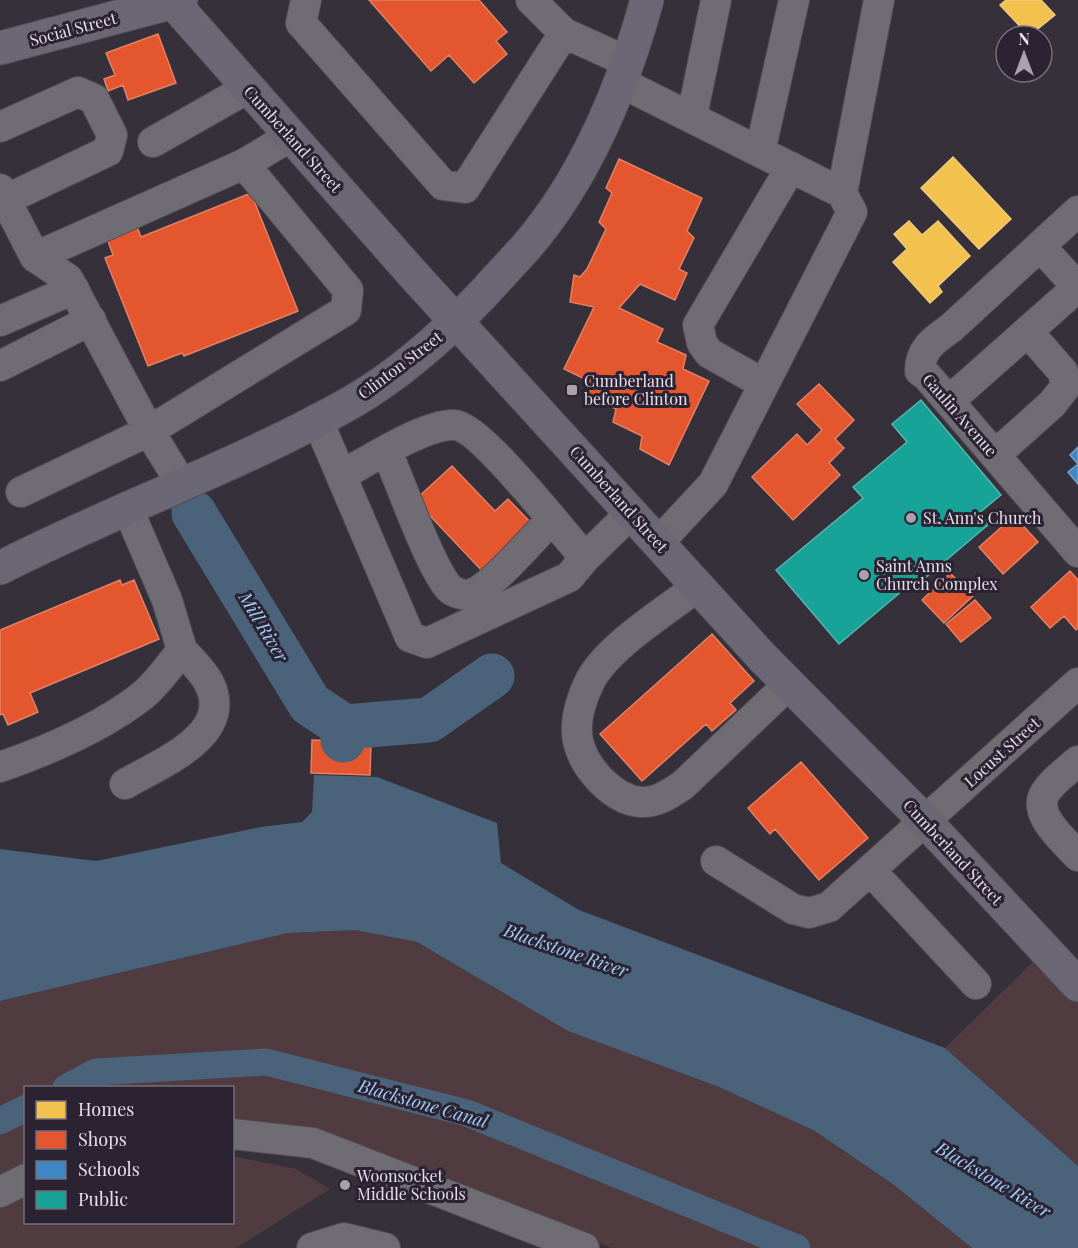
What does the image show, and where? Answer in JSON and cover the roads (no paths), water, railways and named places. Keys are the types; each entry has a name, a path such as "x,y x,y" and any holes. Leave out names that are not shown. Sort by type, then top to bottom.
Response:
{"main road":[{"name":"Clinton Street","path":"0,568 317,419 385,381 457,322 528,245 561,199 592,146 624,72 647,0"},
{"name":"Social Street","path":"0,48 174,1"},
{"name":"Cumberland Street","path":"174,1 248,88 658,543 789,684 925,820 1078,985"}],"street":[{"path":"306,0 300,23 443,185 465,188 564,33"},
{"path":"531,0 564,33 692,116 842,193 852,212 713,484 658,543"},
{"path":"692,116 716,0"},
{"path":"760,152 794,0"},
{"path":"842,193 879,0"},
{"path":"153,142 248,88"},
{"path":"0,127 78,92 94,99 112,135 108,151 3,195 35,257 68,279 149,431 181,483"},
{"path":"35,257 239,166 291,136"},
{"path":"21,492 149,431 346,310 348,290 239,166"},
{"path":"764,384 709,353 702,343 698,325 791,167"},
{"name":"Gaulin Avenue","path":"1078,211 951,328 932,341 921,356 920,371 949,401 1078,552"},
{"path":"949,401 1072,292 1070,279 1040,246"},
{"path":"0,321 74,289"},
{"path":"0,366 91,320"},
{"path":"995,455 1052,404 1066,386 1063,372 1028,332"},
{"path":"317,419 410,637 427,643 569,577 631,513"},
{"path":"342,475 433,428 456,424 480,438 585,558"},
{"path":"387,452 437,569 450,589 461,594 471,594 488,583 551,520"},
{"path":"125,784 180,752 207,732 217,708 209,682 182,651 167,600 127,507"},
{"path":"698,586 603,660 591,681 581,702 578,741 587,761 602,782 618,794 641,802 663,798 683,785 789,684"},
{"path":"0,767 37,754 95,725 143,695 182,651"},
{"name":"Locust Street","path":"716,861 777,901 809,913 829,907 925,820 1073,698"},
{"path":"1078,761 1046,791 1043,805 1046,821 1078,856"},
{"path":"870,870 976,984"},
{"path":"234,1134 313,1143 584,1248"},
{"path":"0,1192 24,1180"},
{"path":"312,1248 344,1238 385,1248"}],"water":[{"name":"Blackstone River","path":"314,775 377,777 497,823 501,863 579,910 945,1048 1078,1166 1078,1248 972,1248 894,1185 815,1131 719,1087 568,1031 417,942 355,930 288,933 0,1001 0,849 96,861 261,827 302,822 312,812"}],"waterway":[{"name":"Mill River","path":"194,513 310,704 345,727"},
{"path":"343,740 345,727 429,720 492,676"},
{"name":"Blackstone Canal","path":"70,1086 96,1072 266,1062 467,1113 797,1248"},
{"name":"Blackstone Canal","path":"0,1121 24,1109"}],"place":[{"name":"Cumberland before Clinton","path":"572,390"},
{"name":"St. Ann's Church","path":"911,518"},
{"name":"Saint Anns Church Complex","path":"864,575"},
{"name":"Woonsocket Middle Schools","path":"345,1185"}]}
